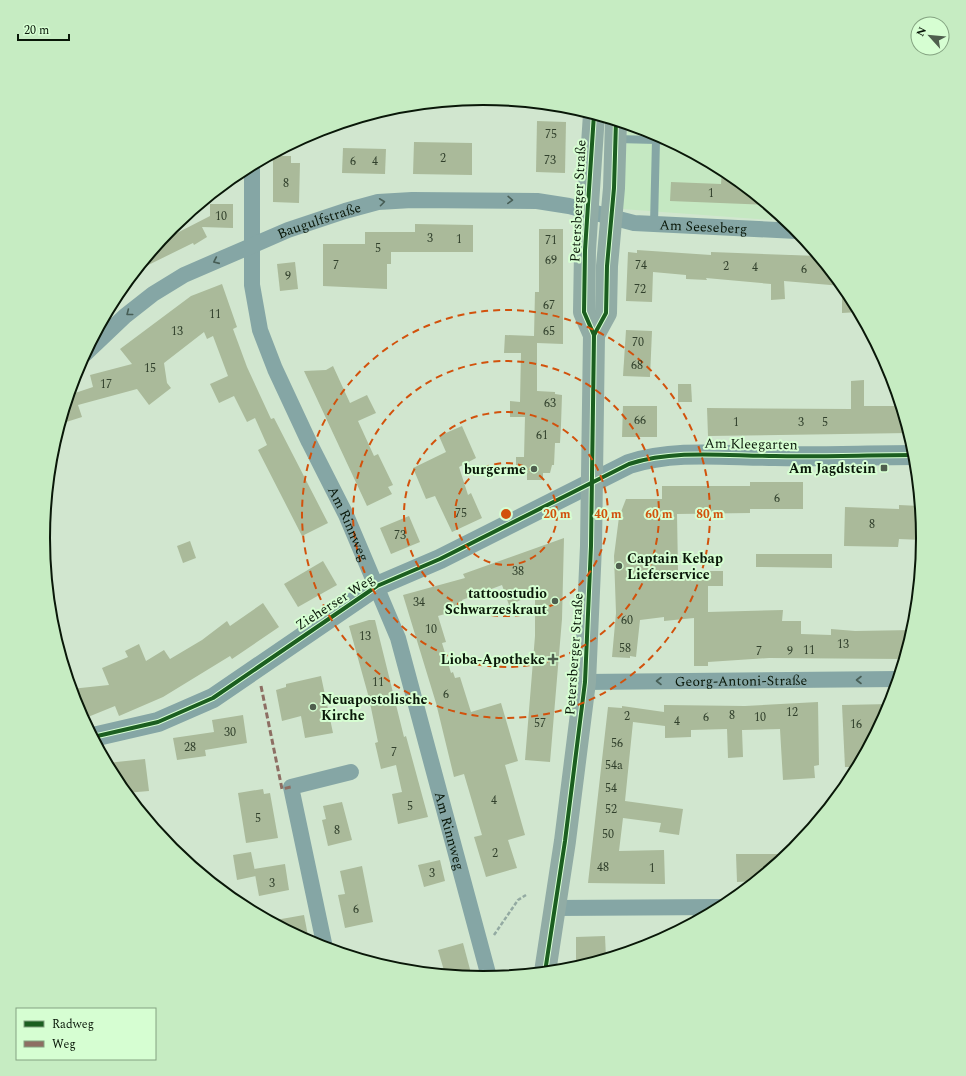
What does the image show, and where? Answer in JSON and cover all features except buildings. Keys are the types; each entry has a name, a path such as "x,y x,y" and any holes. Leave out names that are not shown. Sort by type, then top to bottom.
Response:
{"main road":[{"name":"Petersberger Straße","path":"546,966 585,682 592,482 594,334 584,312 594,120"},
{"name":"Petersberger Straße","path":"594,334 606,313 616,130"}],"street":[{"name":"Am Rinnweg","path":"252,172 252,285 260,330 275,369 309,442 346,515 398,638 487,971"},
{"name":"Baugulfstraße","path":"97,343 125,316 153,294 184,276 288,230 331,215 378,202 412,200 537,201 569,206 612,217"},
{"name":"Am Seeseberg","path":"612,217 634,223 787,231"},
{"name":"Am Kleegarten","path":"592,482 629,464 667,456 691,454 775,456 908,455"},
{"name":"Zieherser Weg","path":"98,736 158,722 214,698 377,586 440,559 534,513 592,482"},
{"name":"Georg-Antoni-Straße","path":"585,682 892,680"},
{"path":"323,940 291,787 351,772"},
{"path":"555,908 697,914"}],"lane":[{"path":"616,130 650,139"},
{"path":"654,224 656,141"}],"path":[{"path":"490,937 496,933 518,900 526,895"}],"shaded area":[{"path":"628,130 649,138 700,163 747,194 772,216 772,220 622,209"}],"marked path":[{"path":"261,686 282,789 291,787"}],"cycle path":[{"path":"546,966 565,841 585,682 591,546 594,335 584,312 585,250 594,120"},
{"path":"594,335 606,313 607,266 614,188 616,126"},
{"path":"98,736 158,722 213,698 377,586 440,559 629,464 665,456 702,454 757,456 908,455"}],"place":[{"name":"Am Jagdstein","path":"884,468"},
{"name":"burgerme","path":"534,469"},
{"name":"Captain Kebap Lieferservice","path":"619,566"},
{"name":"tattoostudio Schwarzeskraut","path":"555,601"},
{"name":"Lioba-Apotheke","path":"553,659"},
{"name":"Neuapostolische Kirche","path":"313,707"}]}
